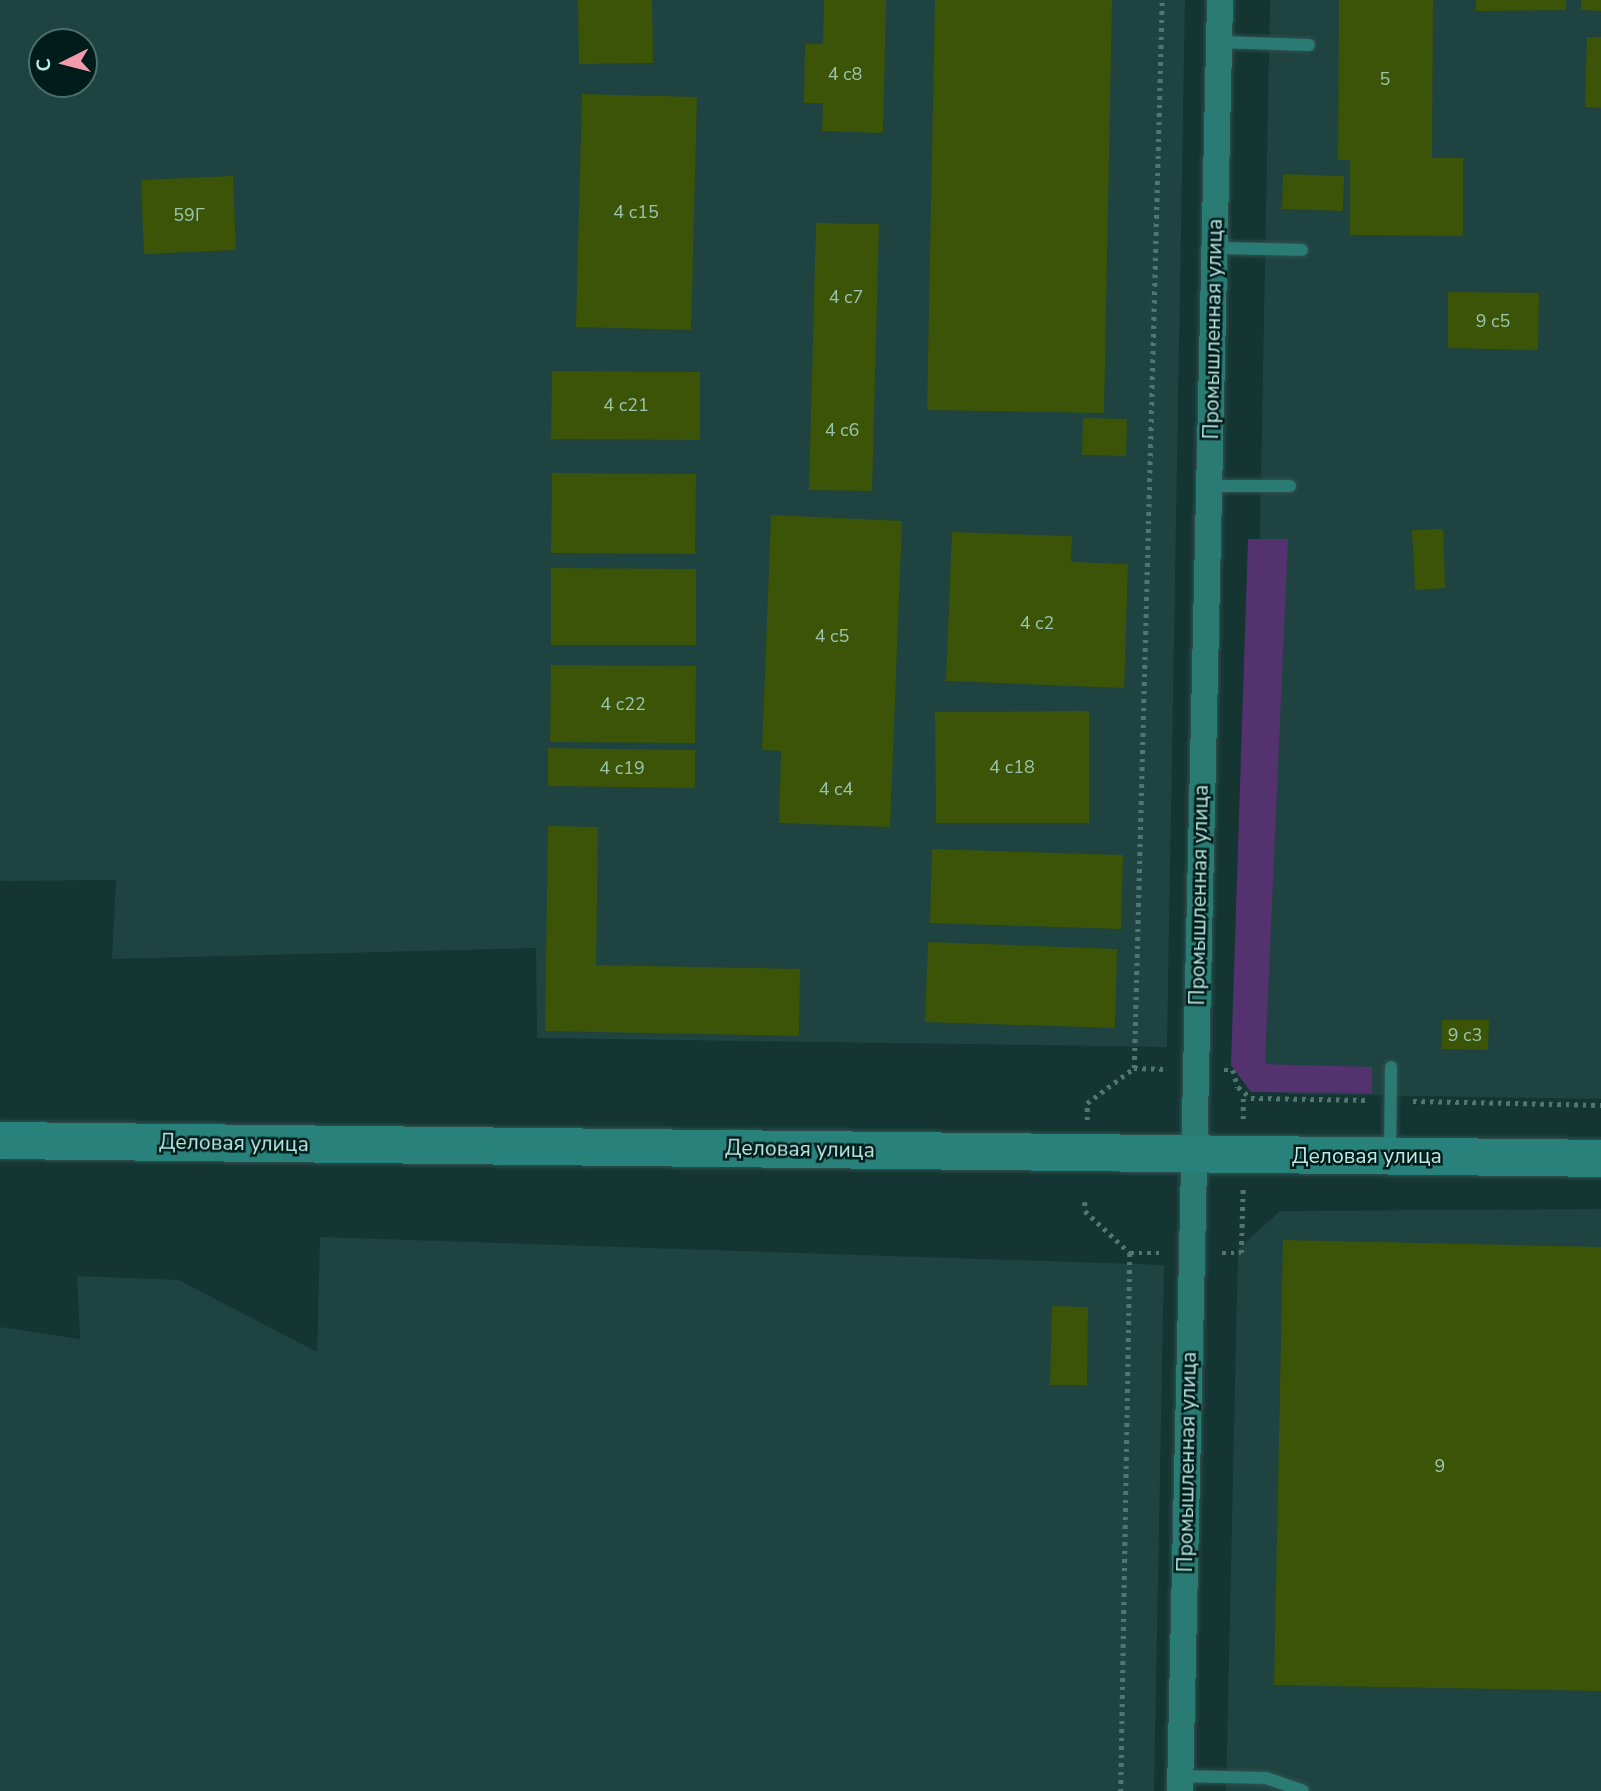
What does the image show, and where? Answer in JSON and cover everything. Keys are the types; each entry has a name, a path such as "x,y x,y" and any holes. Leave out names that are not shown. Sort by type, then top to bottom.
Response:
{"street":[{"name":"Промышленная улица","path":"1180,1783 1220,0"},
{"name":"Деловая улица","path":"0,1140 1601,1158"}],"lane":[{"path":"1219,42 1309,45"},
{"path":"1215,248 1302,250"},
{"path":"1209,486 1290,486"},
{"path":"1390,1157 1391,1067"},
{"path":"1180,1783 1266,1778 1303,1791"}],"path":[{"path":"1134,1068 1162,0"},
{"path":"1087,1127 1087,1103 1134,1068 1233,1070 1238,1087 1251,1098 1601,1105"},
{"path":"1085,1202 1085,1211 1130,1253 1121,1791"}],"shaded area":[{"path":"0,0 1185,0 1167,1047 537,1038 536,948 112,959 116,880 0,881"},
{"path":"1270,0 1601,0 1601,1099 1291,1094 1259,1085 1250,1051"},
{"path":"1248,539 1288,539 1265,1064 1372,1067 1372,1093 1251,1092 1231,1065"},
{"path":"1601,1209 1601,1791 1226,1791 1238,1249 1280,1211"},
{"path":"320,1237 1164,1265 1154,1791 0,1791 0,1327 80,1339 77,1276 179,1280 317,1352"}],"building":[{"path":"578,0 652,0 653,63 579,64"},
{"path":"824,0 886,0 883,133 822,131 823,103 804,103 805,44 823,44"},
{"path":"935,0 1112,0 1104,413 927,410"},
{"path":"1339,0 1433,0 1432,158 1463,158 1463,236 1350,235 1350,160 1338,160"},
{"path":"1476,0 1566,0 1566,10 1476,11"},
{"path":"1581,0 1601,0 1601,11 1581,10"},
{"path":"1587,37 1601,37 1601,108 1585,107"},
{"path":"582,94 697,97 691,330 576,327"},
{"path":"1283,174 1344,176 1343,211 1282,209"},
{"path":"233,176 236,250 144,254 141,180"},
{"path":"816,223 879,224 872,491 809,490"},
{"path":"1448,292 1539,293 1538,350 1448,348"},
{"path":"552,371 700,372 700,440 551,439"},
{"path":"1083,418 1127,419 1126,456 1082,455"},
{"path":"552,473 696,474 695,554 551,553"},
{"path":"771,515 902,521 890,827 779,823 781,751 762,750"},
{"path":"1443,529 1445,588 1415,590 1412,530"},
{"path":"952,532 1072,536 1071,562 1128,564 1124,688 946,681"},
{"path":"551,568 696,569 696,645 551,645"},
{"path":"551,665 696,666 695,743 550,742"},
{"path":"1089,711 1089,823 936,823 935,712"},
{"path":"548,748 695,750 695,788 548,786"},
{"path":"548,826 598,827 596,965 800,969 799,1036 545,1031"},
{"path":"932,849 1123,855 1121,929 930,923"},
{"path":"928,942 1117,949 1115,1028 925,1022"},
{"path":"1442,1020 1489,1020 1488,1050 1442,1049"},
{"path":"1283,1240 1601,1247 1601,1691 1274,1685"},
{"path":"1052,1306 1088,1307 1087,1385 1050,1385"}]}
